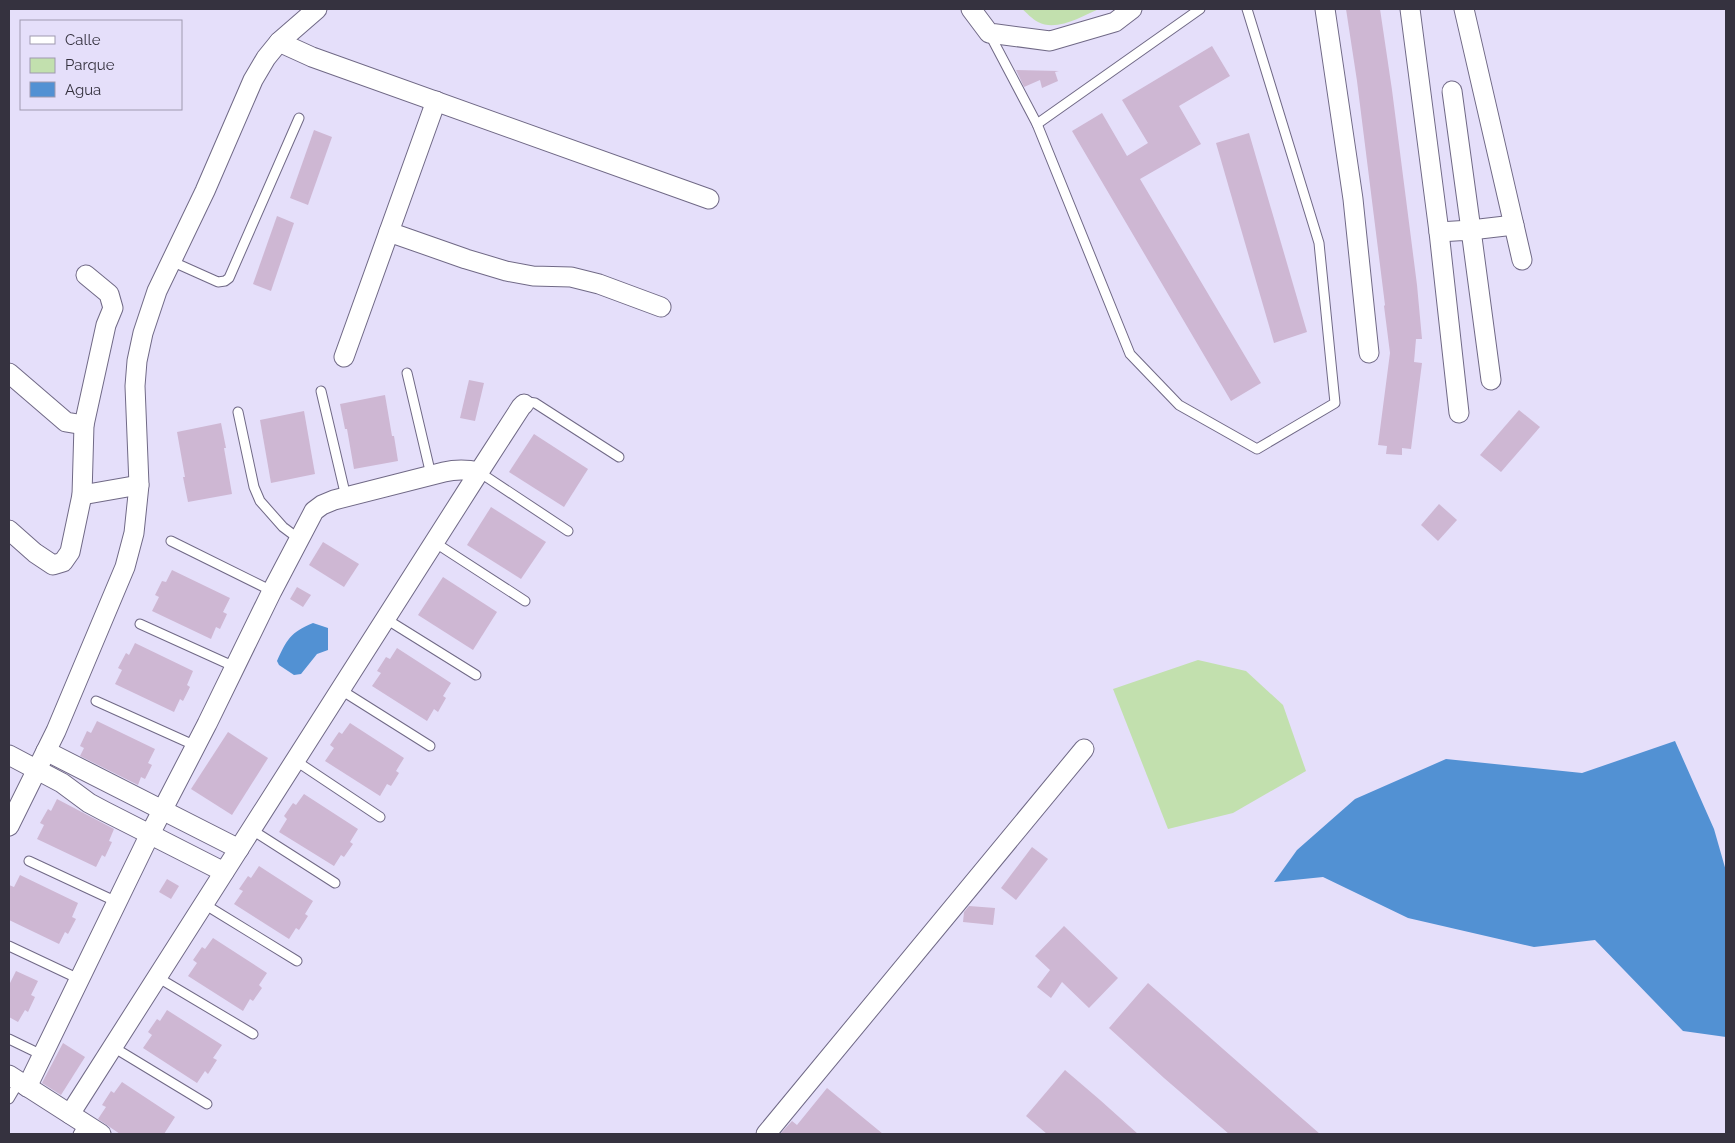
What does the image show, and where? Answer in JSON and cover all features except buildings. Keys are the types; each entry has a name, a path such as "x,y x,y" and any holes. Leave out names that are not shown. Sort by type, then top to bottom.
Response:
{"street":[{"path":"9,826 56,731 125,567 134,533 139,486 135,386 137,361 143,333 157,292 205,191 254,80 266,58 279,42 317,9"},
{"path":"971,9 989,33 1050,40 1115,22 1132,9"},
{"path":"1325,9 1353,199 1369,353"},
{"path":"1410,9 1439,232 1459,413"},
{"path":"1464,9 1522,260"},
{"path":"279,42 312,57 709,199"},
{"path":"1452,91 1491,380"},
{"path":"344,357 436,101"},
{"path":"1439,232 1514,225"},
{"path":"389,232 506,271 533,276 571,277 599,284 661,306"},
{"path":"9,530 53,565 63,562 70,552 82,495 84,425 106,325 113,308 109,294 86,275"},
{"path":"9,373 66,422 84,425"},
{"path":"77,1124 113,1047 478,472 524,404"},
{"path":"101,1134 77,1124 18,1082 42,1055 150,834 314,511 328,502 455,469 478,472"},
{"path":"82,495 139,486"},
{"path":"766,1134 1084,749"},
{"path":"46,751 239,849"},
{"path":"9,755 62,783 90,803 224,872"}],"lane":[{"path":"1037,124 1200,9"},
{"path":"989,33 1037,124 1130,354 1179,405 1257,448 1335,403 1320,243 1246,9"},
{"path":"171,261 218,282 229,278 299,118"},
{"path":"407,372 430,475"},
{"path":"321,391 346,497"},
{"path":"524,404 528,402 535,403 619,457"},
{"path":"238,412 254,487 260,501 283,527 299,539"},
{"path":"478,472 568,531"},
{"path":"171,541 272,591"},
{"path":"434,542 525,602"},
{"path":"386,619 476,675"},
{"path":"140,624 235,668"},
{"path":"341,690 430,746"},
{"path":"96,701 196,746"},
{"path":"296,761 380,817"},
{"path":"252,830 335,883"},
{"path":"29,861 117,902"},
{"path":"204,904 297,961"},
{"path":"9,946 79,979"},
{"path":"157,977 253,1034"},
{"path":"9,1039 42,1055"},
{"path":"113,1047 206,1104"},
{"path":"9,1099 18,1082"}],"green space":[{"path":"1022,9 1099,9 1069,22 1045,25 1032,18"},
{"path":"1198,660 1246,671 1283,705 1306,771 1233,813 1168,829 1113,689"}],"water":[{"path":"313,623 328,628 328,650 317,654 301,674 294,675 279,665 277,661 290,637"},
{"path":"1675,741 1714,829 1726,871 1726,1037 1683,1031 1595,940 1534,947 1408,918 1323,877 1274,882 1297,850 1355,799 1446,759 1582,773"}]}
